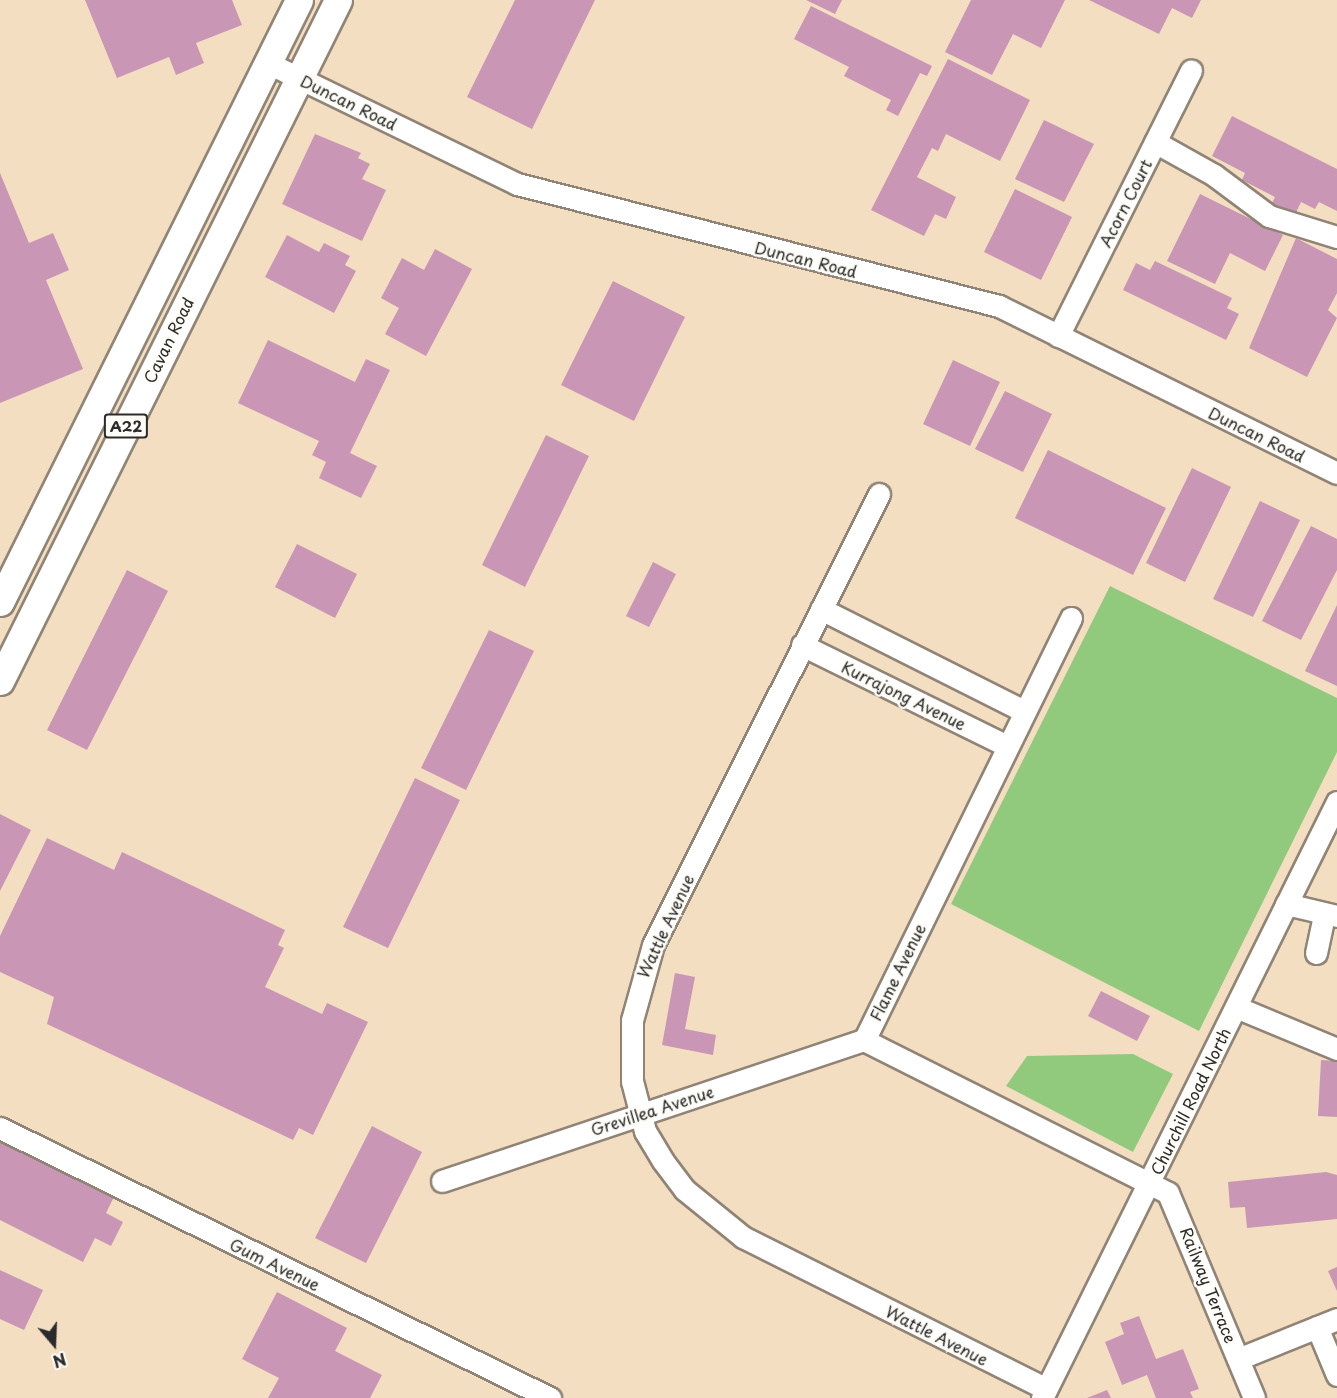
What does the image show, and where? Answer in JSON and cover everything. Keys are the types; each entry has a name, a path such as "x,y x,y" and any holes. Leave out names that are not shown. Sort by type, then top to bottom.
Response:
{"main road":[{"name":"A22","path":"0,602 299,0"},
{"name":"Cavan Road","path":"0,681 338,0"}],"street":[{"name":"Duncan Road","path":"268,63 517,184 993,304 1337,473"},
{"name":"Acorn Court","path":"1058,336 1191,70"},
{"path":"1155,142 1214,175 1269,216 1337,237"},
{"name":"Wattle Avenue","path":"879,494 802,645 638,983 632,1020 632,1081 639,1114 685,1190 743,1237 1044,1394"},
{"path":"821,609 1024,711"},
{"name":"Flame Avenue","path":"1071,618 864,1040 1150,1182"},
{"name":"Kurrajong Avenue","path":"802,645 1007,746"},
{"name":"Churchill Road North","path":"1044,1394 1337,802"},
{"path":"1286,904 1331,916 1317,953"},
{"path":"1236,1007 1337,1049"},
{"name":"Grevillea Avenue","path":"442,1181 864,1040"},
{"name":"Gum Avenue","path":"0,1128 550,1398"},
{"name":"Railway Terrace","path":"1150,1182 1174,1202 1254,1398"},
{"path":"1238,1359 1327,1323 1337,1375"}],"green space":[{"path":"1110,586 1337,698 1337,752 1199,1031 951,904"},
{"path":"1133,1054 1173,1074 1133,1152 1006,1086 1027,1056"}],"building":[{"path":"85,0 232,0 242,25 196,43 204,63 176,75 169,57 117,78"},
{"path":"515,0 595,0 532,129 467,97"},
{"path":"806,0 842,0 835,14"},
{"path":"971,0 1065,0 1041,48 1013,34 992,75 945,52"},
{"path":"1089,0 1201,0 1192,18 1172,8 1159,34"},
{"path":"811,6 932,66 927,76 920,73 898,116 886,110 891,100 844,76 849,67 794,39"},
{"path":"948,59 1030,100 1000,161 946,134 938,151 932,148 917,177 956,197 946,219 935,214 924,236 871,210"},
{"path":"1232,116 1337,169 1337,211 1319,202 1315,209 1301,202 1294,217 1271,205 1275,197 1242,180 1245,173 1212,156"},
{"path":"1044,120 1094,144 1064,202 1015,179"},
{"path":"315,134 361,153 358,158 370,164 362,179 386,190 362,241 282,204"},
{"path":"0,173 29,243 53,233 69,270 46,280 83,369 0,403"},
{"path":"1015,189 1072,217 1041,280 984,252"},
{"path":"1200,194 1283,235 1265,271 1230,253 1215,284 1167,261"},
{"path":"287,235 319,252 324,243 350,256 345,265 356,271 334,313 265,277"},
{"path":"1296,238 1337,259 1337,293 1328,310 1337,318 1307,377 1249,348"},
{"path":"435,249 472,269 426,356 385,334 399,308 381,298 402,258 424,270"},
{"path":"1155,261 1232,298 1227,308 1239,314 1226,340 1123,290 1136,263 1150,270"},
{"path":"613,281 685,317 634,421 561,385"},
{"path":"268,340 355,382 366,359 390,370 350,453 377,466 361,498 319,478 326,462 312,455 319,441 238,403"},
{"path":"953,360 1000,382 970,446 923,424"},
{"path":"1005,391 1052,414 1023,472 975,449"},
{"path":"546,435 589,456 525,587 482,565"},
{"path":"1048,450 1166,508 1133,575 1015,518"},
{"path":"1192,468 1231,487 1185,582 1146,563"},
{"path":"1260,501 1300,520 1253,617 1213,599"},
{"path":"1311,526 1337,539 1337,570 1301,640 1262,621"},
{"path":"297,544 357,574 335,618 275,587"},
{"path":"653,562 676,574 649,627 626,616"},
{"path":"127,570 168,591 87,750 47,730"},
{"path":"1337,605 1337,686 1305,671"},
{"path":"489,630 534,651 466,790 421,768"},
{"path":"415,778 460,800 388,948 343,927"},
{"path":"0,814 31,830 0,891"},
{"path":"47,838 114,870 122,852 285,930 278,945 284,948 265,987 322,1014 327,1003 368,1022 313,1135 299,1128 293,1140 47,1024 54,997 0,972 0,936"},
{"path":"675,973 695,977 685,1029 716,1035 713,1055 662,1045"},
{"path":"1101,991 1150,1016 1137,1041 1088,1016"},
{"path":"1321,1060 1337,1061 1337,1117 1318,1116"},
{"path":"372,1126 422,1152 366,1263 315,1238"},
{"path":"0,1139 114,1197 106,1213 123,1222 111,1246 95,1238 83,1262 0,1220"},
{"path":"1326,1172 1337,1175 1337,1219 1247,1228 1245,1207 1230,1208 1228,1182"},
{"path":"1337,1267 1337,1291 1328,1271"},
{"path":"0,1270 43,1290 24,1330 0,1319"},
{"path":"277,1292 347,1328 335,1351 382,1375 370,1398 268,1398 279,1378 242,1359"},
{"path":"1139,1316 1156,1359 1183,1349 1199,1389 1190,1392 1193,1398 1156,1398 1147,1375 1122,1385 1105,1342 1124,1334 1120,1323"},
{"path":"1107,1390 1111,1398 1087,1398"}]}
